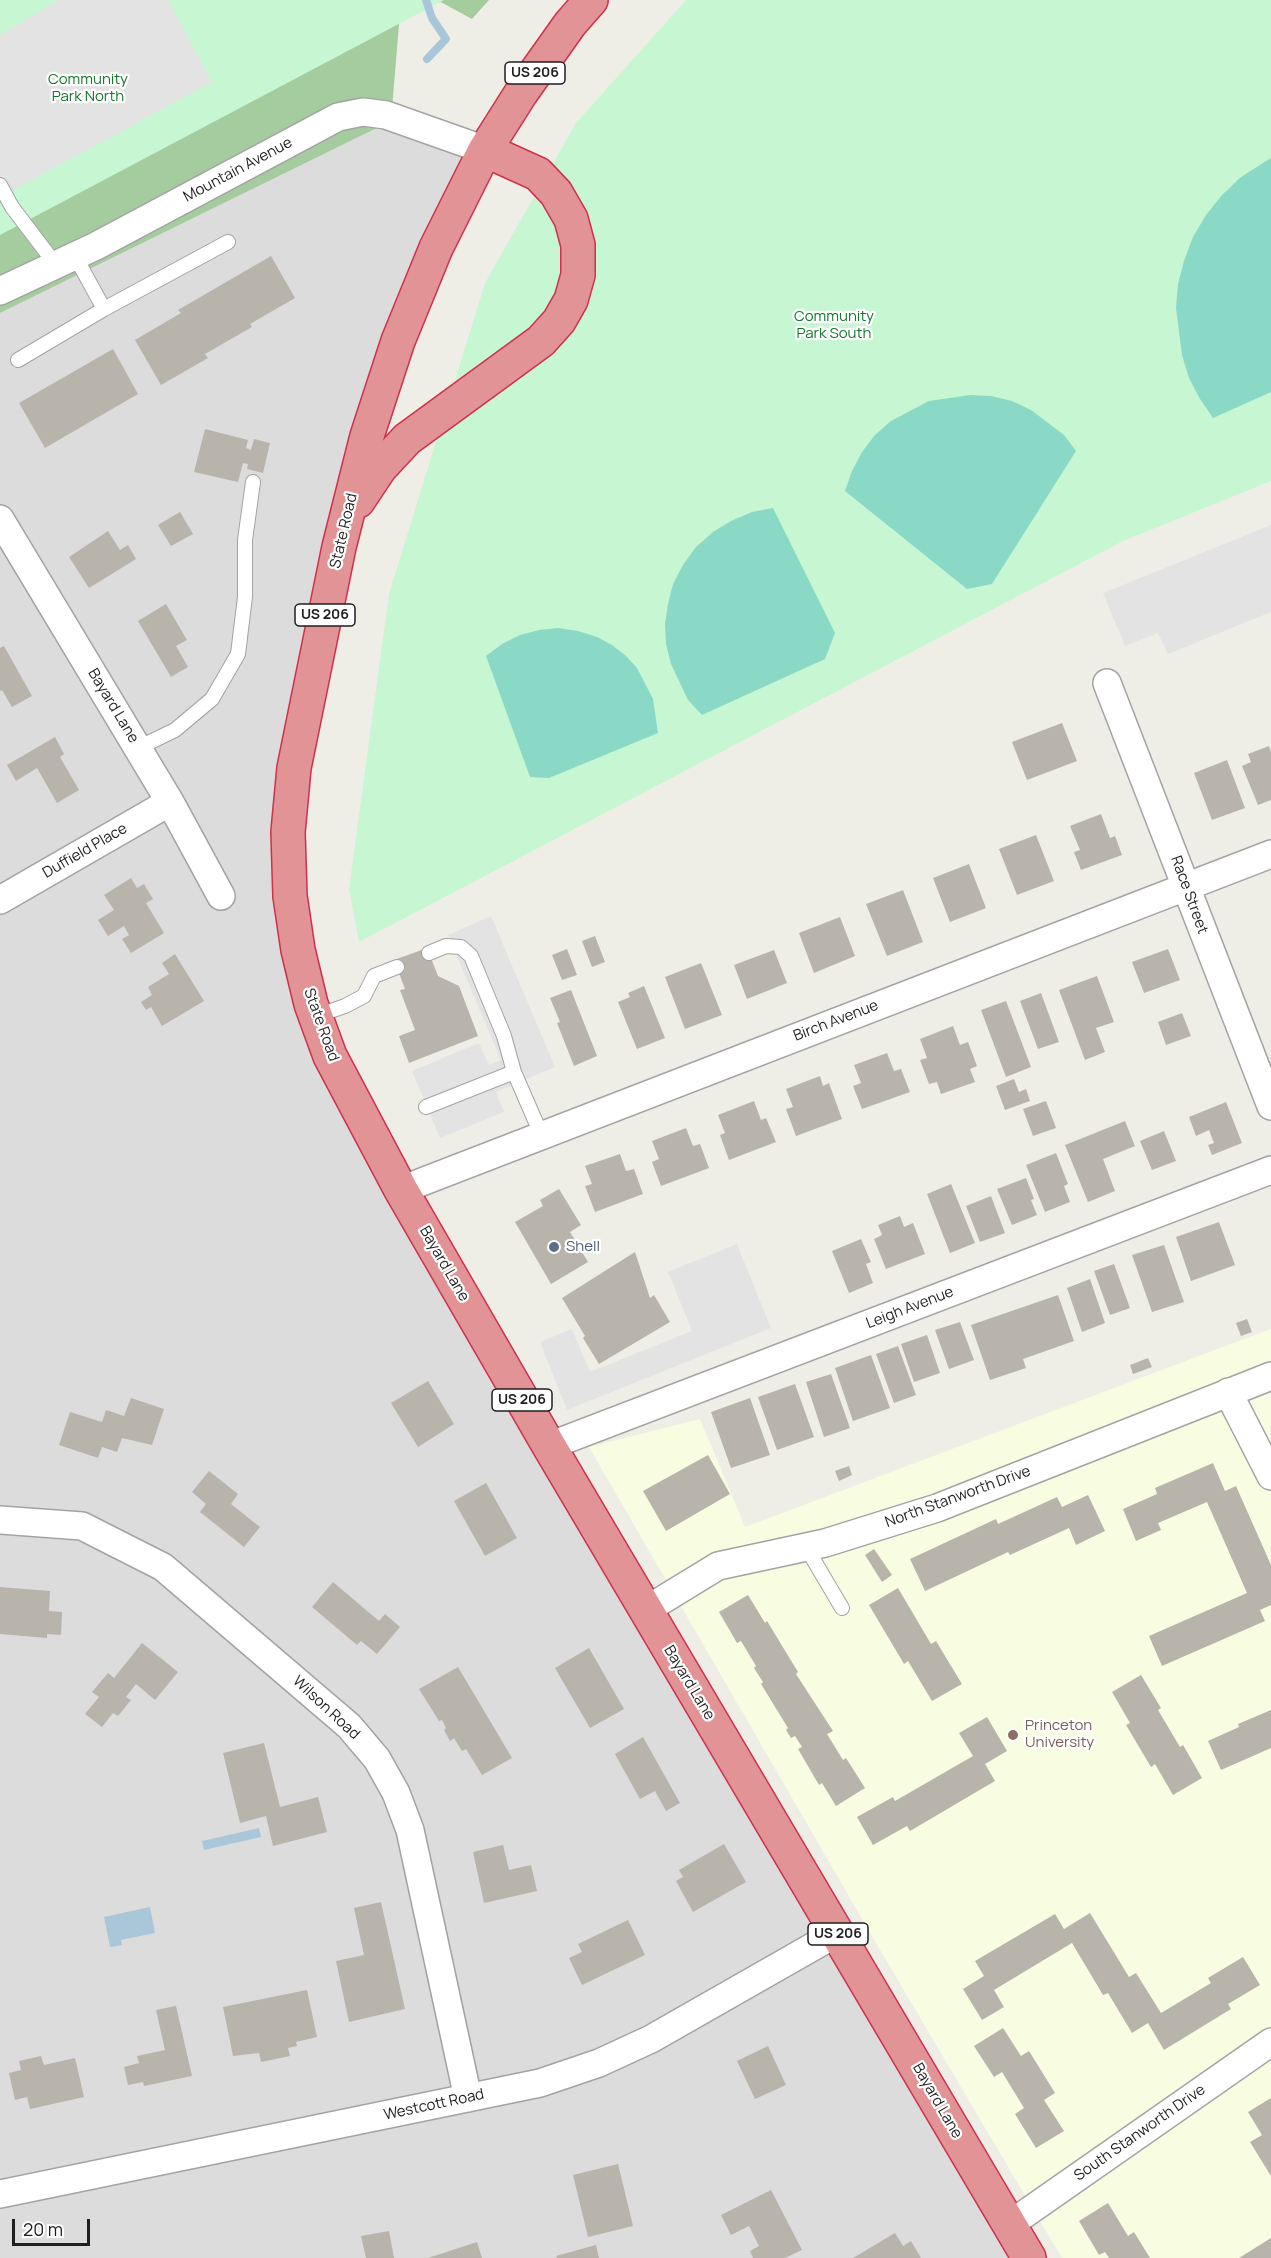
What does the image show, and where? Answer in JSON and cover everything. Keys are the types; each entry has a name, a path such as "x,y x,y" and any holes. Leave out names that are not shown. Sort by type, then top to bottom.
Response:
{"highway":[{"name":"State Road","path":"355,1105 330,1056 316,1016 298,950 290,896 288,832 294,768 339,548 367,436 398,341 436,248 485,150 520,93 570,24 591,0"},
{"path":"339,548 358,502 386,461 407,439 541,341 559,321 571,300 578,274 578,244 566,210 556,193 538,174 485,150"},
{"name":"Bayard Lane","path":"355,1105 401,1190 549,1446 1029,2258"}],"street":[{"name":"Mountain Avenue","path":"0,291 65,260 338,117 363,112 386,115 485,150"},
{"name":"Bayard Lane","path":"0,519 170,802 221,897"},
{"name":"Race Street","path":"1107,683 1271,1106"},
{"name":"Duffield Place","path":"0,900 170,802"},
{"name":"Birch Avenue","path":"401,1190 541,1134 1271,854"},
{"name":"Leigh Avenue","path":"549,1446 1271,1170"},
{"name":"North Stanworth Drive","path":"646,1610 718,1566 806,1547 936,1508 1271,1376"},
{"path":"1228,1392 1271,1476"},
{"name":"Wilson Road","path":"0,1520 82,1526 163,1567 349,1726 377,1759 396,1793 410,1830 468,2098"},
{"name":"Westcott Road","path":"0,2194 540,2083 599,2063 651,2039 837,1933"},
{"name":"South Stanworth Drive","path":"1009,2225 1271,2042"}],"lane":[{"path":"0,185 25,225 65,260 104,309"},
{"path":"18,360 104,309 228,242"},
{"path":"138,748 175,730 212,699 238,654 245,597 245,540 253,482"},
{"path":"429,953 446,946 461,947 471,956 504,1036 514,1072 541,1134"},
{"path":"316,1016 345,1006 364,996 374,976 397,967"},
{"path":"426,1107 514,1072"},
{"path":"806,1547 842,1608"}],"shaded area":[{"path":"59,0 168,0 212,82 0,197 0,35"},
{"path":"391,121 485,150 398,341 294,768 311,1004 1027,2258 0,2258 0,313"},
{"path":"1271,158 1271,392 1213,418 1189,378 1182,355 1176,308 1178,284 1193,237 1206,215 1241,177"},
{"path":"970,395 991,396 1012,401 1031,410 1064,435 1076,451 992,584 967,589 845,491 862,452 875,435 891,421 929,401"},
{"path":"773,508 835,633 825,659 702,715 688,700 671,664 666,644 665,624 673,584 696,547 713,532 752,512"},
{"path":"1271,525 1271,612 1168,654 1158,633 1125,646 1103,593"},
{"path":"558,628 597,637 626,656 637,668 653,699 658,733 549,778 530,777 486,656 502,644 520,635"},
{"path":"491,916 555,1067 496,1092 504,1112 440,1138 412,1071 479,1043 489,1065 501,1060 448,935"},
{"path":"737,1244 771,1328 567,1410 540,1342 572,1329 590,1372 692,1331 668,1272"},
{"name":"Princeton University","path":"1271,1329 1271,2258 1062,2258 876,1943 589,1447 700,1419 745,1527"},
{"path":"259,1828 261,1837 204,1850 202,1841"},
{"path":"150,1907 155,1933 121,1940 122,1945 110,1947 104,1917"}],"green space":[{"name":"Community Park North","path":"0,0 401,0 391,121 0,313"},
{"name":"Community Park North","path":"0,0 444,0 0,235"},
{"path":"437,0 489,0 472,19"},
{"name":"Community Park South","path":"686,0 1271,0 1271,481 1123,541 359,942 349,889 389,594 485,283 576,123"}],"building":[{"path":"271,256 295,298 250,324 252,327 205,354 208,358 161,385 135,340 181,313 178,310"},
{"path":"113,349 138,394 45,448 19,403"},
{"path":"205,429 248,440 246,448 251,450 254,439 270,443 263,473 247,469 248,464 243,463 238,482 194,472"},
{"path":"180,512 193,534 171,546 158,525"},
{"path":"108,531 120,550 128,545 136,559 89,588 69,557"},
{"path":"166,604 187,640 176,646 188,667 171,677 138,621"},
{"path":"4,646 32,696 12,707 2,690 0,691 0,648"},
{"path":"1062,723 1077,761 1027,780 1012,742"},
{"path":"55,737 64,754 60,757 79,790 57,803 37,768 16,781 7,765"},
{"path":"1269,746 1271,800 1258,805 1242,766 1251,762 1248,754"},
{"path":"1227,760 1245,808 1212,820 1194,773"},
{"path":"1101,814 1110,838 1115,836 1122,855 1081,870 1074,852 1080,850 1070,826"},
{"path":"1036,835 1054,881 1017,895 999,849"},
{"path":"969,864 986,908 950,922 933,878"},
{"path":"131,878 137,888 144,884 153,899 146,903 164,933 131,953 122,939 129,935 124,926 108,936 98,920 114,910 104,895"},
{"path":"903,890 923,942 887,956 866,904"},
{"path":"840,917 855,956 814,973 799,933"},
{"path":"595,936 605,962 592,967 582,941"},
{"path":"427,948 438,976 459,986 478,1036 409,1063 399,1036 415,1030 400,990 405,989 394,960"},
{"path":"567,949 577,975 562,980 552,955"},
{"path":"1168,949 1180,980 1144,993 1132,962"},
{"path":"774,950 787,983 747,999 734,965"},
{"path":"175,954 204,1001 162,1026 151,1007 146,1010 141,1002 152,995 148,987 169,974 162,963"},
{"path":"701,963 722,1015 685,1029 665,977"},
{"path":"1097,976 1114,1022 1096,1028 1105,1052 1085,1060 1059,990"},
{"path":"644,986 665,1038 637,1049 618,1002 630,997 628,993"},
{"path":"571,990 597,1056 574,1066 550,998"},
{"path":"1041,993 1059,1042 1038,1049 1020,1001"},
{"path":"1006,1001 1031,1067 1006,1077 981,1010"},
{"path":"1182,1013 1191,1036 1166,1045 1158,1022"},
{"path":"953,1026 960,1045 968,1042 977,1066 970,1069 975,1082 941,1094 937,1082 929,1084 920,1060 927,1058 920,1039"},
{"path":"887,1053 894,1071 901,1069 910,1092 862,1109 853,1086 861,1083 854,1065"},
{"path":"820,1076 823,1086 829,1083 842,1119 796,1136 786,1109 793,1107 786,1089"},
{"path":"1014,1079 1019,1092 1026,1089 1030,1101 1005,1110 996,1086"},
{"path":"754,1101 761,1120 766,1118 776,1142 729,1160 720,1135 725,1133 718,1115"},
{"path":"1046,1101 1056,1128 1033,1136 1023,1109"},
{"path":"1226,1102 1242,1143 1212,1155 1208,1145 1214,1143 1209,1130 1196,1136 1189,1117"},
{"path":"1125,1121 1135,1146 1103,1159 1115,1191 1088,1202 1065,1145"},
{"path":"686,1128 693,1146 700,1144 709,1168 661,1186 652,1162 659,1159 652,1141"},
{"path":"1164,1131 1176,1161 1152,1170 1140,1141"},
{"path":"1056,1153 1068,1184 1064,1186 1070,1202 1045,1212 1026,1165"},
{"path":"620,1154 626,1171 634,1169 643,1194 595,1212 585,1186 592,1184 585,1166"},
{"path":"1026,1178 1037,1215 1012,1225 997,1189"},
{"path":"951,1184 975,1243 950,1253 927,1194"},
{"name":"Shell","path":"559,1189 581,1225 570,1232 588,1262 551,1284 515,1222 543,1206 540,1200"},
{"path":"991,1196 1005,1233 980,1242 966,1206"},
{"path":"900,1216 904,1227 913,1223 925,1254 886,1269 874,1239 882,1235 878,1225"},
{"path":"1219,1222 1235,1265 1191,1281 1176,1237"},
{"path":"861,1239 871,1262 866,1264 873,1283 849,1293 832,1251"},
{"path":"1164,1245 1184,1302 1152,1312 1132,1255"},
{"path":"635,1252 650,1298 654,1295 670,1322 599,1364 562,1298"},
{"path":"1114,1264 1130,1308 1110,1315 1094,1271"},
{"path":"1090,1279 1105,1323 1082,1332 1067,1288"},
{"path":"1058,1295 1074,1341 1023,1359 1026,1368 990,1380 971,1325"},
{"path":"1247,1319 1252,1332 1241,1336 1236,1323"},
{"path":"960,1322 974,1360 949,1369 935,1330"},
{"path":"927,1335 940,1373 914,1382 901,1344"},
{"path":"898,1346 916,1395 894,1403 876,1354"},
{"path":"871,1355 890,1408 853,1421 835,1368"},
{"path":"1148,1358 1152,1367 1133,1374 1130,1365"},
{"path":"831,1374 850,1428 824,1437 806,1382"},
{"path":"428,1381 454,1424 418,1447 391,1403"},
{"path":"795,1384 814,1437 777,1450 758,1397"},
{"path":"131,1398 164,1409 152,1445 122,1438 117,1452 102,1447 98,1458 59,1445 70,1412 102,1422 106,1410 124,1416"},
{"path":"750,1398 770,1455 731,1468 711,1412"},
{"path":"708,1455 730,1494 666,1531 643,1491"},
{"path":"1213,1463 1225,1491 1236,1486 1271,1565 1271,1605 1260,1610 1265,1621 1162,1666 1149,1636 1247,1593 1207,1502 1158,1523 1161,1530 1136,1541 1123,1509 1157,1494 1155,1488"},
{"path":"849,1466 852,1475 839,1481 835,1471"},
{"path":"209,1471 238,1494 231,1504 260,1527 244,1547 200,1512 206,1504 192,1492"},
{"path":"486,1483 517,1538 485,1556 454,1501"},
{"path":"1088,1495 1105,1531 1076,1545 1069,1528 1010,1555 1008,1552 925,1591 910,1559 996,1519 998,1524 1057,1497 1062,1507"},
{"path":"874,1549 892,1575 882,1582 865,1555"},
{"path":"333,1582 379,1621 385,1614 400,1627 377,1654 361,1641 357,1645 312,1607"},
{"path":"0,1587 50,1591 49,1611 62,1612 61,1635 47,1634 47,1638 0,1634"},
{"path":"898,1588 931,1644 936,1641 962,1684 932,1701 908,1661 904,1664 869,1605"},
{"path":"748,1595 765,1623 767,1621 798,1672 796,1674 833,1731 827,1734 843,1760 846,1758 865,1788 836,1806 822,1783 819,1785 798,1749 802,1747 795,1736 791,1738 786,1730 788,1728 761,1684 763,1682 754,1668 756,1666 741,1641 737,1643 719,1612"},
{"path":"142,1643 178,1672 155,1700 136,1684 126,1697 131,1700 118,1716 113,1713 102,1727 85,1714 99,1697 92,1692 108,1673 114,1678"},
{"path":"589,1648 624,1709 590,1728 555,1668"},
{"path":"458,1667 512,1758 482,1775 466,1749 462,1751 454,1738 450,1741 442,1720 439,1721 419,1689"},
{"path":"1141,1675 1161,1708 1158,1710 1180,1747 1183,1745 1202,1778 1173,1795 1155,1764 1151,1767 1126,1725 1130,1723 1112,1692"},
{"path":"1271,1710 1271,1748 1221,1770 1208,1741 1239,1727 1238,1724"},
{"path":"987,1717 1007,1751 985,1764 995,1781 910,1831 907,1826 873,1845 857,1817 893,1797 895,1801 973,1756 959,1733"},
{"path":"643,1737 680,1803 666,1811 655,1791 640,1799 615,1754"},
{"path":"264,1743 280,1807 318,1797 327,1832 273,1846 266,1816 240,1823 223,1753"},
{"path":"724,1844 746,1882 693,1912 676,1881 683,1877 679,1870"},
{"path":"503,1845 509,1870 531,1865 537,1891 484,1903 473,1852"},
{"path":"381,1902 405,2009 349,2022 336,1961 364,1955 354,1908"},
{"path":"1090,1913 1129,1977 1136,1973 1161,2013 1211,1983 1208,1978 1243,1957 1260,1985 1228,2004 1231,2009 1164,2050 1148,2023 1132,2033 1108,1993 1103,1995 1072,1943 994,1990 1004,2007 982,2020 963,1989 984,1976 975,1961 1055,1914 1064,1929"},
{"path":"628,1920 645,1955 582,1985 569,1958 582,1952 578,1944"},
{"path":"307,1990 317,2037 296,2042 297,2046 288,2048 290,2056 261,2062 259,2053 233,2056 223,2007"},
{"path":"176,2006 192,2076 144,2086 143,2082 128,2085 124,2067 139,2063 137,2056 165,2050 156,2010"},
{"path":"1003,2028 1021,2056 1029,2051 1055,2093 1044,2100 1064,2131 1036,2148 1015,2114 1024,2108 1002,2072 994,2077 974,2046"},
{"path":"768,2046 786,2085 755,2099 737,2061"},
{"path":"41,2056 44,2065 75,2058 84,2097 30,2109 27,2097 15,2100 9,2073 21,2070 19,2061"},
{"path":"1271,2098 1271,2176 1250,2142 1262,2135 1248,2112"},
{"path":"618,2164 633,2226 588,2237 573,2175"},
{"path":"771,2190 802,2250 785,2258 753,2258 750,2251 759,2246 749,2226 731,2235 721,2215"},
{"path":"1108,2203 1128,2236 1134,2232 1150,2258 1109,2258 1105,2252 1099,2255 1079,2221"},
{"path":"389,2231 394,2258 366,2258 361,2236"},
{"path":"895,2233 903,2246 911,2241 921,2258 853,2258"},
{"path":"1271,2238 1271,2258 1239,2258"},
{"path":"477,2242 482,2258 428,2258"},
{"path":"596,2245 599,2258 557,2258 556,2256"}],"waterway":[{"path":"426,0 432,18 446,39 427,59"}],"place":[{"name":"Shell","path":"554,1247"},
{"name":"Princeton University","path":"1013,1735"}]}
